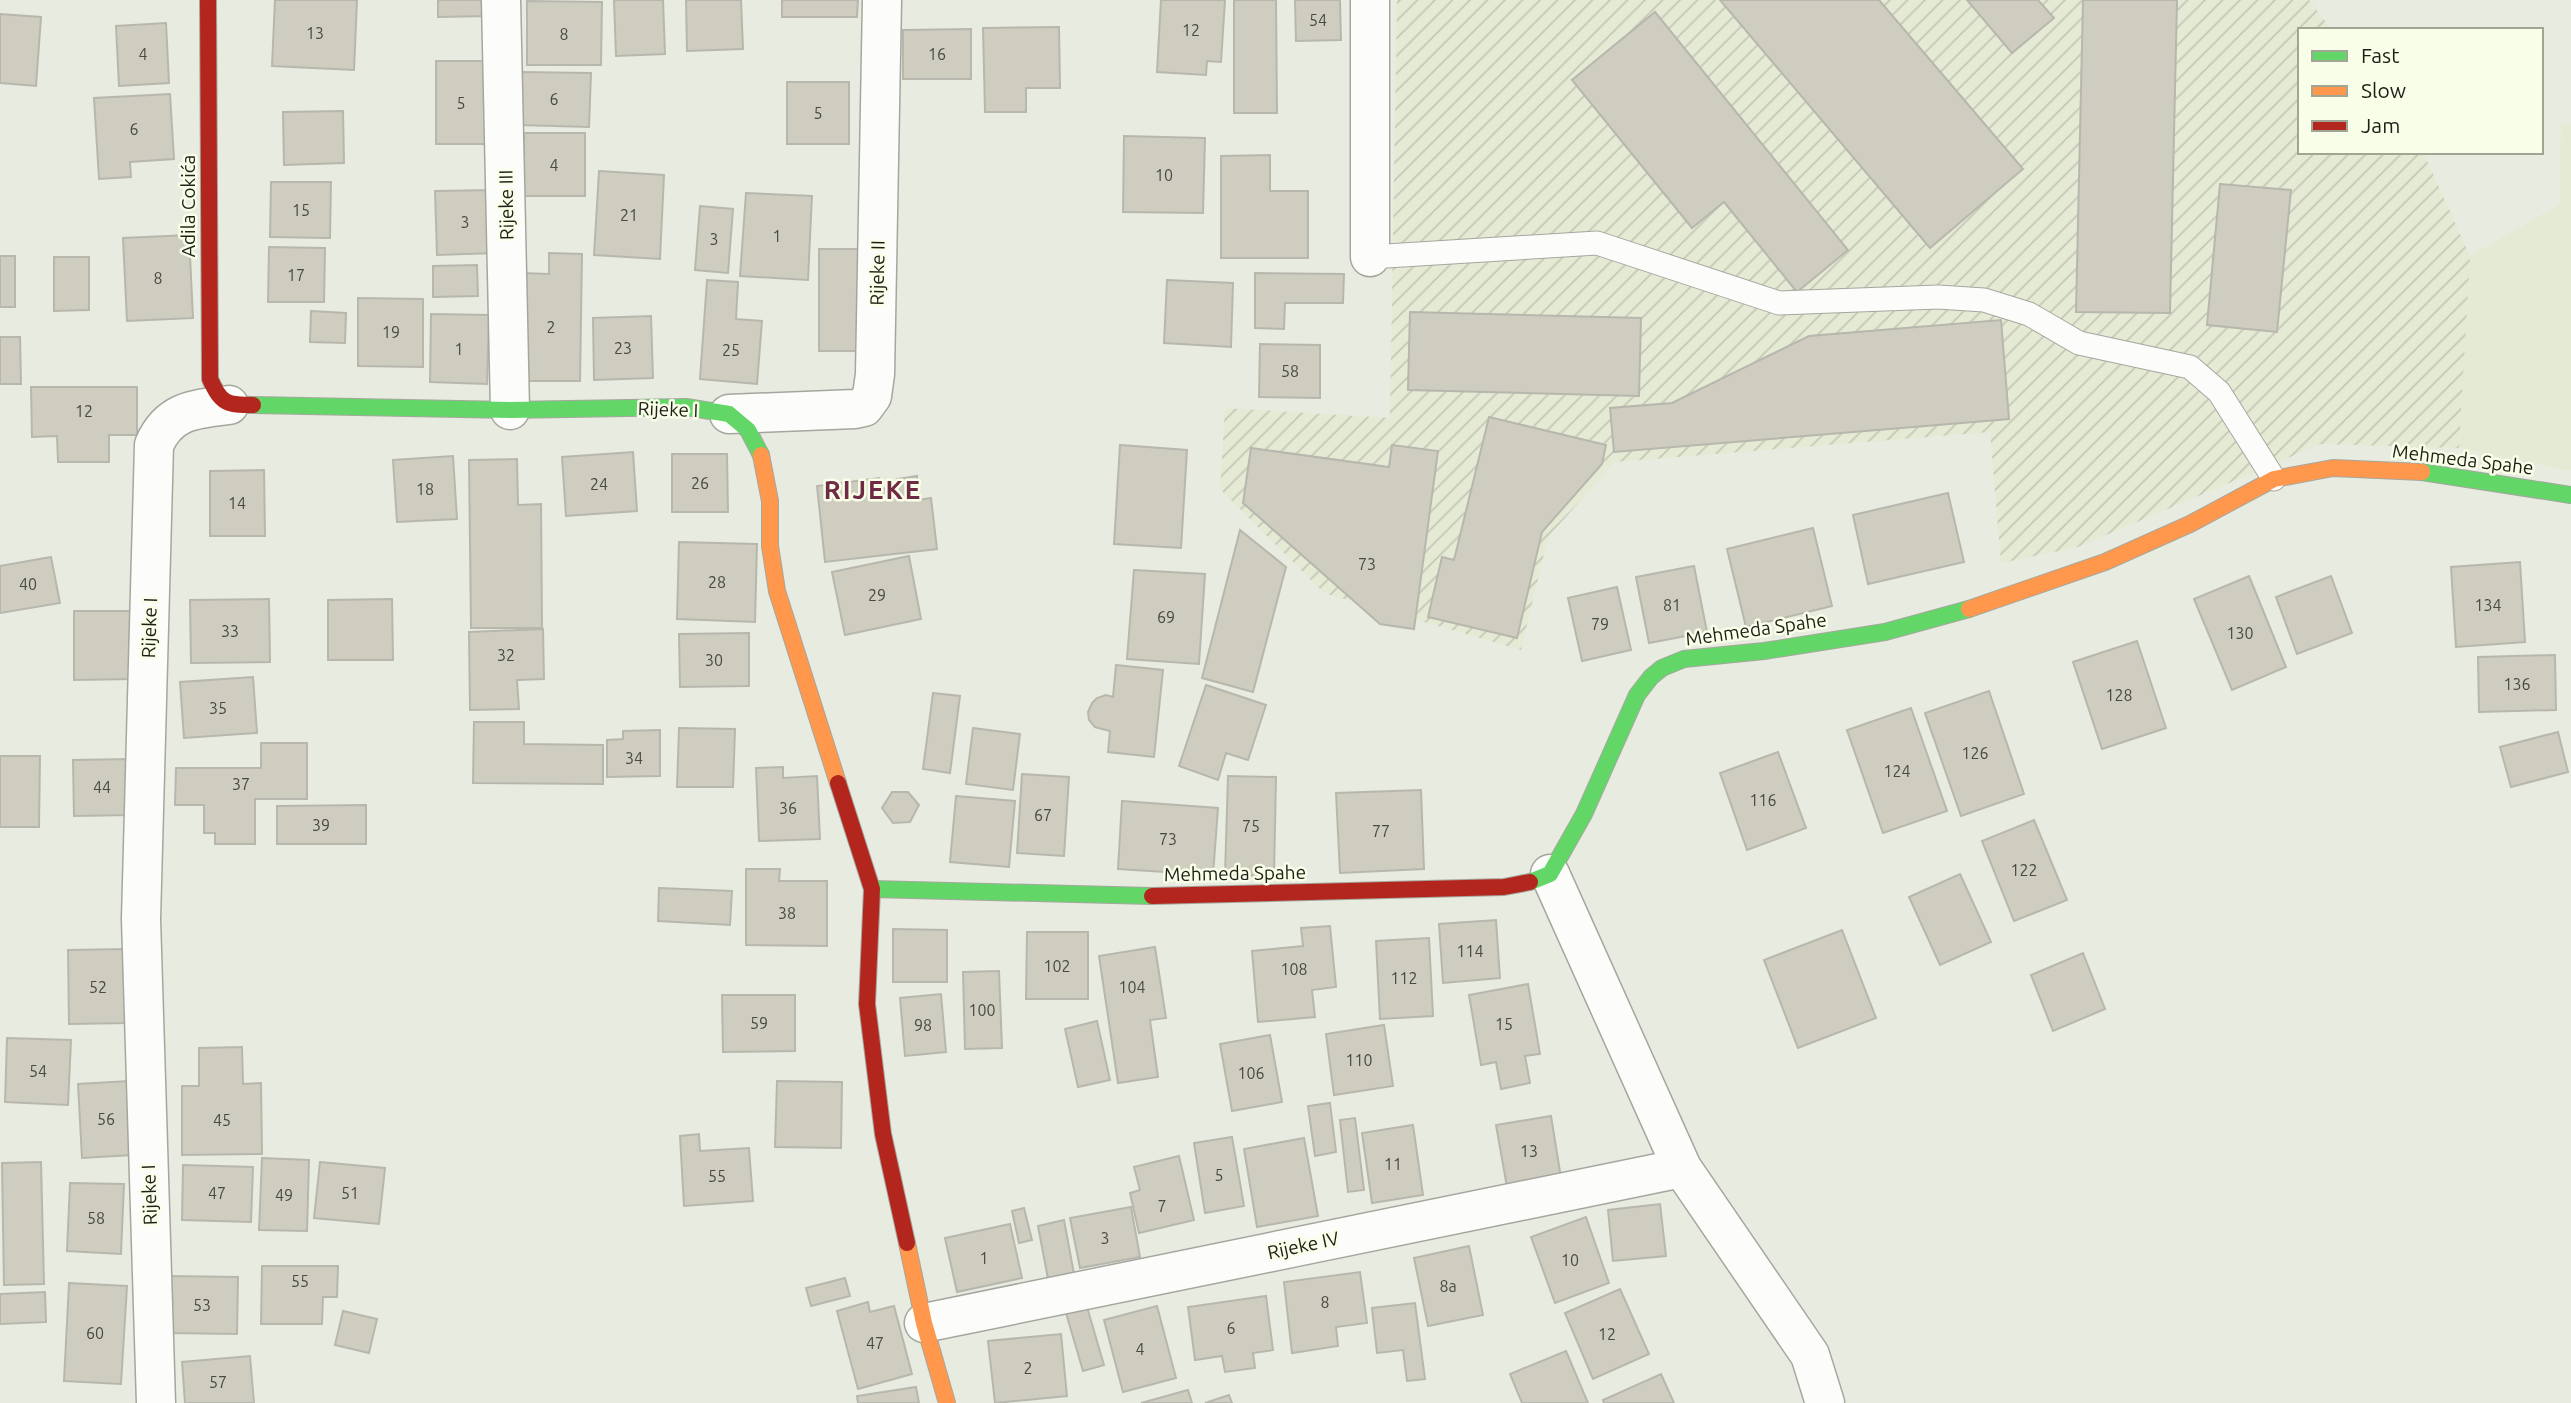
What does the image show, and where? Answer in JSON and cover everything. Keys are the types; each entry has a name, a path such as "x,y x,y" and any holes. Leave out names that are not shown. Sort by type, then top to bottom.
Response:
{"street":[{"name":"Adila Cokića","path":"208,0 210,379 217,395 229,405"},
{"name":"Rijeke III","path":"501,0 510,410"},
{"name":"Rijeke II","path":"729,414 855,409 864,407 872,396 875,374 882,0"},
{"path":"1370,0 1370,257"},
{"name":"Rijeke I","path":"156,1403 141,919 154,445 160,432 169,422 195,409 229,405 510,410 686,407 729,414"},
{"path":"729,414 748,430 760,452 770,502 770,546 777,590 872,889 867,1004 883,1134 925,1323 947,1403"},
{"name":"Mehmeda Spahe","path":"872,889 1150,896 1504,887 1526,883 1550,874 1584,814 1637,695 1662,668 1684,659 1764,651 1885,632 1976,607 2105,562 2190,524 2274,479 2333,468 2415,471 2571,495"},
{"path":"1550,874 1682,1168 1810,1355 1825,1403"},
{"name":"Rijeke IV","path":"925,1323 1682,1168"}],"lane":[{"path":"1370,257 1597,243 1779,303 1938,296 1984,300 2029,314 2079,343 2190,367 2219,392 2274,479"}],"shaded area":[{"path":"1397,0 2309,0 2330,28 2298,28 2298,154 2424,154 2470,256 2459,448 2321,444 2078,547 2001,563 1990,432 1615,462 1548,537 1521,650 1324,593 1220,489 1225,408 1390,418"},
{"path":"2571,123 2571,471 2459,448 2470,256 2560,204 2561,124"}],"building":[{"path":"275,0 357,0 354,70 272,66"},
{"path":"438,0 491,0 491,16 438,17"},
{"path":"614,0 663,0 665,54 616,56"},
{"path":"686,0 741,0 743,49 687,51"},
{"path":"782,0 858,0 857,17 782,17"},
{"path":"1161,0 1225,0 1221,62 1207,61 1206,75 1157,72"},
{"path":"1234,0 1276,0 1277,113 1234,113"},
{"path":"1295,0 1340,0 1341,40 1296,41"},
{"path":"1720,0 1879,0 2023,169 1930,248"},
{"path":"1967,0 2038,0 2054,18 2012,53"},
{"path":"2083,0 2177,0 2170,313 2076,312"},
{"path":"527,1 602,2 601,65 527,65"},
{"path":"1655,12 1848,250 1797,292 1724,202 1692,228 1572,80"},
{"path":"0,14 41,17 36,86 0,83"},
{"path":"166,23 169,83 119,86 116,26"},
{"path":"1059,27 1060,88 1026,88 1026,112 985,112 983,28"},
{"path":"971,29 971,79 903,79 903,30"},
{"path":"436,61 486,61 487,144 436,144"},
{"path":"520,72 591,73 589,127 518,125"},
{"path":"787,82 849,82 849,144 787,144"},
{"path":"170,94 174,159 130,162 131,177 99,179 94,98"},
{"path":"343,111 344,163 284,165 283,112"},
{"path":"524,133 585,133 585,196 523,196"},
{"path":"1124,136 1205,138 1203,213 1123,212"},
{"path":"1270,155 1270,191 1308,191 1308,258 1221,258 1221,156"},
{"path":"599,171 664,175 660,259 594,255"},
{"path":"271,182 331,182 330,238 270,237"},
{"path":"2220,184 2291,190 2277,332 2207,325"},
{"path":"494,190 496,253 437,255 435,191"},
{"path":"746,193 812,196 808,280 740,276"},
{"path":"700,206 733,209 728,273 695,270"},
{"path":"189,235 193,318 127,321 123,238"},
{"path":"269,247 325,248 324,302 268,302"},
{"path":"819,249 860,249 860,351 819,351"},
{"path":"549,253 582,254 580,381 521,381 523,273 549,274"},
{"path":"0,256 15,256 15,307 0,307"},
{"path":"54,257 89,257 89,310 54,311"},
{"path":"477,265 478,296 433,297 433,266"},
{"path":"1255,273 1344,274 1343,303 1285,303 1284,329 1255,328"},
{"path":"707,280 738,282 736,319 762,321 757,384 700,379"},
{"path":"1167,280 1233,283 1231,347 1164,343"},
{"path":"358,298 423,299 423,367 358,366"},
{"path":"311,311 346,313 345,343 310,342"},
{"path":"1410,312 1641,318 1639,396 1408,390"},
{"path":"431,314 489,315 487,384 430,382"},
{"path":"651,316 653,378 594,380 593,318"},
{"path":"2001,320 2009,419 1614,452 1610,408 1672,403 1809,336"},
{"path":"0,337 20,337 21,384 0,384"},
{"path":"1260,344 1320,345 1320,398 1259,397"},
{"path":"31,387 137,387 137,435 109,435 109,462 58,462 57,436 32,437"},
{"path":"1489,417 1606,445 1602,464 1542,532 1517,638 1428,617 1442,557 1454,560"},
{"path":"1120,445 1187,450 1181,548 1114,544"},
{"path":"1392,445 1438,451 1414,629 1380,624 1243,503 1251,448 1389,467"},
{"path":"633,452 637,511 566,516 562,457"},
{"path":"672,454 727,454 728,512 672,512"},
{"path":"453,456 457,519 397,522 393,460"},
{"path":"517,459 518,505 541,504 542,628 471,628 469,460"},
{"path":"264,470 265,536 210,536 210,471"},
{"path":"917,476 919,500 931,498 937,549 825,562 817,486 879,478 881,489 897,487 897,479"},
{"path":"1948,493 1964,562 1868,584 1853,515"},
{"path":"1813,528 1832,606 1746,627 1727,549"},
{"path":"1240,530 1286,567 1253,692 1202,678"},
{"path":"679,542 757,544 755,622 677,619"},
{"path":"909,556 921,619 845,635 832,572"},
{"path":"51,557 60,603 0,613 0,566"},
{"path":"2520,562 2525,642 2456,647 2451,567"},
{"path":"1694,566 1707,632 1649,643 1636,577"},
{"path":"1134,570 1205,574 1199,664 1127,659"},
{"path":"2249,576 2286,667 2232,690 2194,599"},
{"path":"2331,576 2352,633 2297,654 2276,597"},
{"path":"1617,587 1631,650 1582,661 1568,598"},
{"path":"269,599 270,662 191,663 190,600"},
{"path":"392,599 393,660 328,660 328,600"},
{"path":"74,611 135,611 135,679 74,680"},
{"path":"543,629 544,679 517,680 519,709 470,710 469,632"},
{"path":"749,633 749,686 680,687 679,634"},
{"path":"2137,641 2166,728 2102,749 2073,662"},
{"path":"2555,655 2556,710 2479,712 2478,657"},
{"path":"1116,665 1163,670 1154,757 1108,752 1110,731 1095,727 1089,720 1088,712 1097,698 1106,695 1113,697"},
{"path":"253,677 257,733 184,738 180,682"},
{"path":"1206,685 1266,705 1248,760 1226,753 1218,780 1179,766"},
{"path":"1989,691 2024,794 1961,816 1925,713"},
{"path":"933,693 960,696 950,773 923,769"},
{"path":"1911,708 1947,811 1883,833 1847,730"},
{"path":"474,722 524,722 524,744 603,745 603,784 473,783"},
{"path":"679,728 735,729 733,787 677,787"},
{"path":"973,728 1020,734 1013,790 966,784"},
{"path":"660,730 660,776 607,777 607,740 623,739 623,731"},
{"path":"2558,732 2568,772 2511,787 2500,747"},
{"path":"261,743 307,743 307,799 255,799 255,844 215,844 215,833 204,833 204,805 175,805 176,768 261,768"},
{"path":"1778,752 1806,828 1747,850 1720,773"},
{"path":"0,756 40,756 39,827 0,827"},
{"path":"131,759 132,815 74,816 73,760"},
{"path":"783,767 783,778 817,776 820,839 759,841 756,768"},
{"path":"1022,774 1069,777 1064,856 1017,853"},
{"path":"1228,776 1276,777 1274,876 1225,875"},
{"path":"1421,790 1424,869 1340,873 1336,793"},
{"path":"892,792 908,792 919,805 910,822 893,823 882,808"},
{"path":"956,796 1015,801 1009,867 950,862"},
{"path":"1122,801 1218,808 1213,875 1118,869"},
{"path":"366,805 366,844 277,844 277,806"},
{"path":"2034,820 2067,900 2014,921 1982,841"},
{"path":"746,869 780,869 779,881 827,881 827,946 746,945"},
{"path":"1960,874 1991,942 1940,965 1909,897"},
{"path":"659,888 732,891 730,925 658,921"},
{"path":"1496,920 1500,978 1443,983 1439,924"},
{"path":"1330,926 1336,987 1312,990 1315,1017 1258,1022 1252,951 1303,946 1301,928"},
{"path":"893,929 947,930 947,982 893,982"},
{"path":"1842,930 1876,1018 1798,1048 1764,960"},
{"path":"1027,932 1088,932 1088,999 1026,999"},
{"path":"1429,938 1433,1016 1380,1019 1376,941"},
{"path":"1155,947 1166,1018 1150,1020 1158,1077 1118,1083 1099,956"},
{"path":"127,949 128,1023 69,1024 68,950"},
{"path":"2083,953 2105,1009 2053,1031 2031,975"},
{"path":"999,971 1002,1048 965,1049 963,972"},
{"path":"1528,984 1540,1054 1525,1056 1530,1083 1501,1089 1496,1062 1481,1065 1469,995"},
{"path":"941,994 946,1052 905,1056 900,998"},
{"path":"722,995 795,995 795,1051 723,1052"},
{"path":"1097,1021 1110,1080 1078,1087 1065,1029"},
{"path":"1384,1025 1393,1086 1334,1095 1326,1034"},
{"path":"1270,1035 1282,1102 1232,1111 1220,1044"},
{"path":"7,1038 71,1040 68,1105 5,1102"},
{"path":"242,1047 243,1084 261,1083 262,1154 182,1155 182,1086 199,1086 199,1048"},
{"path":"129,1081 133,1155 82,1158 78,1084"},
{"path":"777,1081 842,1082 841,1148 775,1147"},
{"path":"1330,1103 1336,1152 1315,1156 1308,1106"},
{"path":"1551,1116 1561,1178 1507,1187 1496,1125"},
{"path":"1355,1118 1364,1190 1348,1192 1340,1120"},
{"path":"1413,1125 1423,1195 1372,1203 1362,1133"},
{"path":"699,1134 700,1151 749,1148 753,1201 684,1206 680,1136"},
{"path":"1232,1137 1244,1206 1205,1213 1194,1143"},
{"path":"1304,1138 1318,1216 1257,1227 1244,1149"},
{"path":"1179,1156 1194,1220 1139,1233 1130,1193 1140,1190 1134,1167"},
{"path":"262,1158 309,1160 307,1231 259,1230"},
{"path":"41,1162 44,1284 4,1285 2,1163"},
{"path":"320,1162 385,1168 379,1224 314,1218"},
{"path":"183,1165 253,1167 251,1222 182,1220"},
{"path":"70,1183 124,1184 121,1254 67,1251"},
{"path":"1660,1204 1666,1256 1613,1261 1608,1210"},
{"path":"1131,1207 1140,1257 1080,1268 1070,1218"},
{"path":"1024,1208 1032,1240 1019,1243 1012,1211"},
{"path":"1586,1217 1609,1283 1555,1303 1531,1237"},
{"path":"1064,1220 1074,1274 1048,1279 1038,1226"},
{"path":"1010,1224 1022,1278 957,1292 945,1238"},
{"path":"1469,1246 1483,1315 1428,1326 1414,1258"},
{"path":"262,1266 338,1266 337,1297 323,1297 322,1324 261,1324"},
{"path":"1360,1272 1367,1323 1336,1327 1338,1346 1292,1353 1284,1282"},
{"path":"168,1276 238,1277 237,1334 167,1333"},
{"path":"845,1278 850,1296 811,1306 806,1288"},
{"path":"69,1283 127,1286 121,1384 64,1381"},
{"path":"1620,1289 1649,1354 1593,1379 1565,1313"},
{"path":"45,1292 46,1322 0,1324 0,1294"},
{"path":"1266,1296 1273,1350 1253,1353 1255,1368 1225,1372 1222,1356 1195,1360 1188,1307"},
{"path":"868,1302 870,1312 894,1306 912,1374 858,1389 837,1311"},
{"path":"1415,1303 1425,1379 1407,1381 1403,1350 1377,1353 1372,1308"},
{"path":"1157,1306 1176,1378 1123,1392 1104,1320"},
{"path":"1087,1307 1104,1365 1083,1371 1066,1313"},
{"path":"343,1311 377,1319 369,1353 335,1345"},
{"path":"1061,1334 1067,1396 995,1403 988,1341"},
{"path":"1566,1351 1588,1403 1522,1403 1510,1374"},
{"path":"250,1356 254,1403 185,1403 182,1362"},
{"path":"1661,1374 1674,1403 1604,1403 1603,1400"},
{"path":"916,1387 919,1403 858,1403 857,1396"},
{"path":"1188,1390 1192,1403 1141,1403"},
{"path":"1229,1395 1232,1403 1205,1403"}],"traffic: fast":[{"path":"253,405 510,410 686,407 729,414 748,430 761,455"},
{"path":"2422,472 2571,495"},
{"path":"1530,882 1550,874 1584,814 1637,695 1662,668 1684,659 1764,651 1885,632 1969,609"},
{"path":"872,889 1152,896"}],"traffic: slow":[{"path":"761,455 770,501 770,546 777,591 838,783"},
{"path":"1969,609 2105,562 2190,524 2274,479 2333,468 2422,472"},
{"path":"907,1243 924,1323 947,1403"}],"traffic: jam":[{"path":"208,0 210,379 218,394 226,401 253,405"},
{"path":"838,783 872,889 867,1004 883,1134 907,1243"},
{"path":"1152,896 1504,887 1530,882"}],"district":[{"name":"RIJEKE","path":"873,490"}]}
